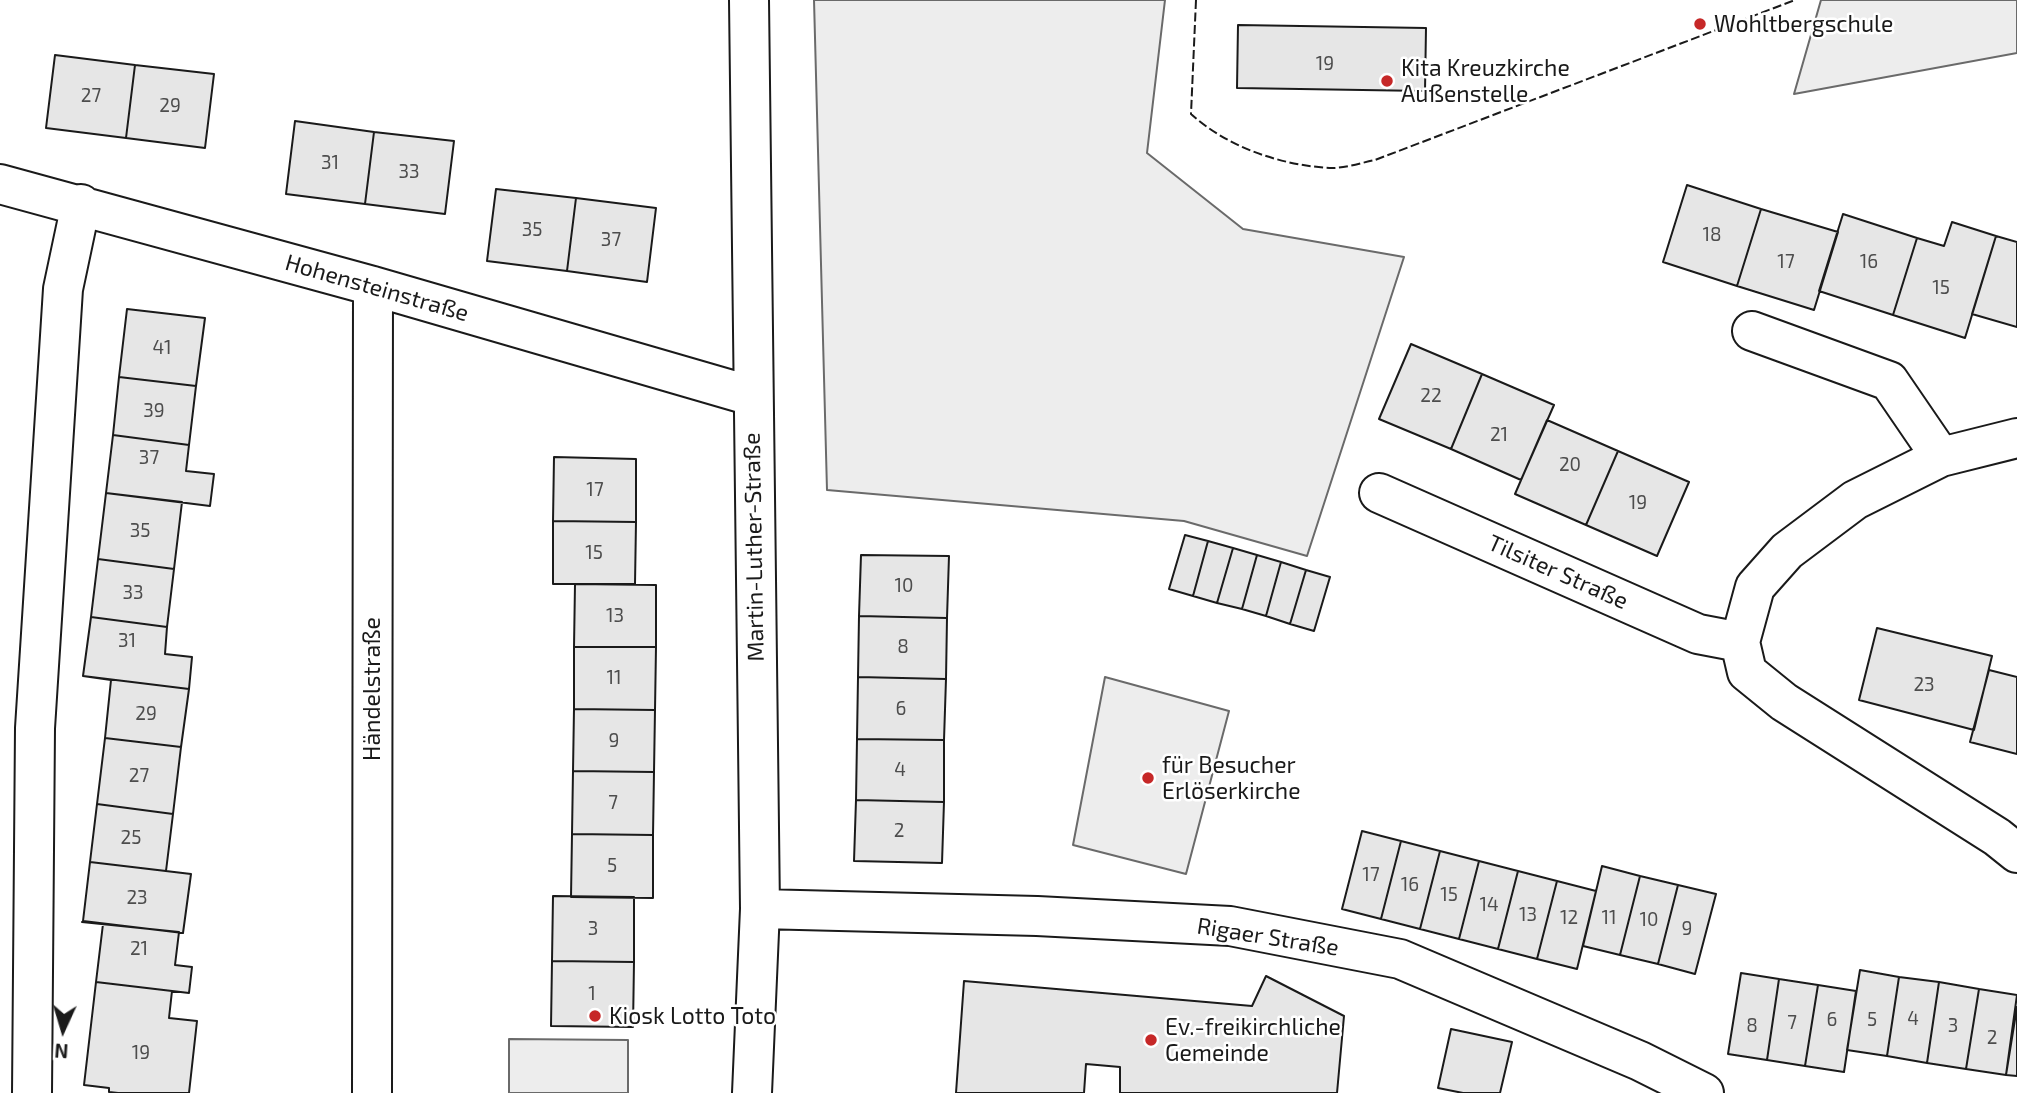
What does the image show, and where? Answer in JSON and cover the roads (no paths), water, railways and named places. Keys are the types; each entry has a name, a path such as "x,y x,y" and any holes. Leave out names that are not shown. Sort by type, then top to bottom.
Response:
{"street":[{"name":"Martin-Luther-Straße","path":"749,0 752,396 761,909 752,1093"},
{"name":"Hohensteinstraße","path":"0,184 373,286 752,396"},
{"path":"32,1093 35,728 62,289 81,204"},
{"name":"Händelstraße","path":"372,1093 373,286"},
{"path":"1752,331 1889,381 1941,457"},
{"path":"2017,438 1941,457 1855,500 1787,551 1755,587 1740,642 1747,672 1784,702 1997,837 2017,853"},
{"name":"Tilsiter Straße","path":"1379,494 1698,634 1740,642"},
{"name":"Rigaer Straße","path":"761,909 1037,916 1230,926 1400,959 1640,1061 1704,1093"}],"place":[{"name":"Wohltbergschule","path":"1700,24"},
{"name":"Kita Kreuzkirche Außenstelle","path":"1387,81"},
{"name":"für Besucher Erlöserkirche","path":"1148,778"},
{"name":"Kiosk Lotto Toto","path":"595,1016"},
{"name":"Ev.-freikirchliche Gemeinde","path":"1151,1040"}]}
